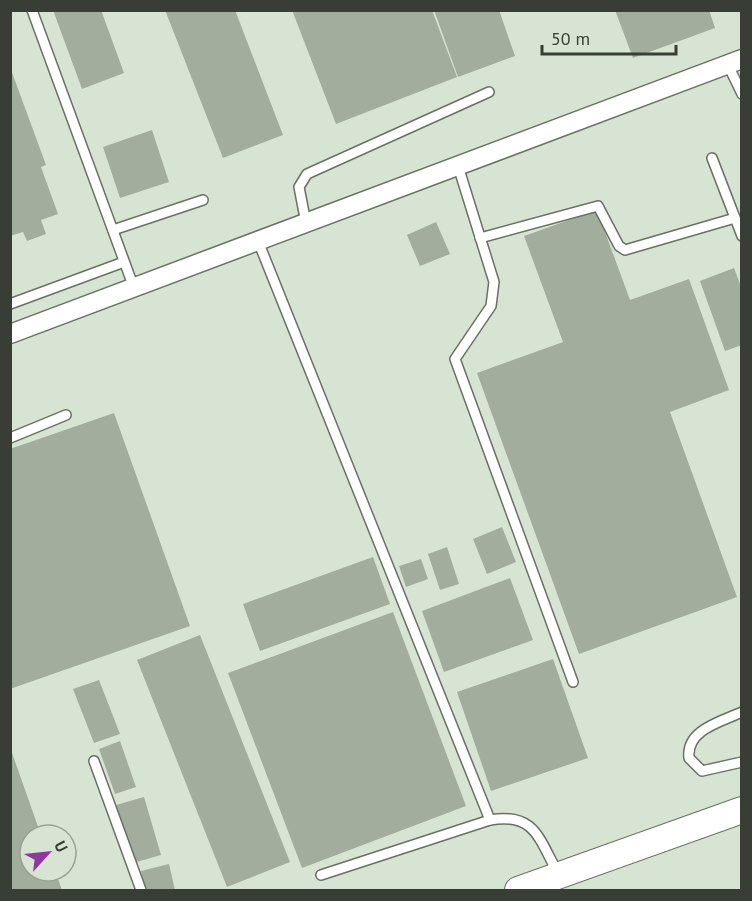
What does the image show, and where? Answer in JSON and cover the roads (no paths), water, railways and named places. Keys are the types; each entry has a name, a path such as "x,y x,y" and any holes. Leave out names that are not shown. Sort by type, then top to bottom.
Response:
{"street":[{"path":"10,334 735,62"},
{"path":"518,891 741,810"}],"lane":[{"path":"32,10 134,288"},
{"path":"735,62 741,94"},
{"path":"306,223 298,187 307,174 489,92"},
{"path":"712,158 741,236"},
{"path":"458,166 494,282 492,306 455,359 573,682"},
{"path":"113,230 203,200"},
{"path":"480,238 598,206 618,246 625,250 735,218"},
{"path":"258,241 490,820"},
{"path":"10,304 124,262"},
{"path":"10,438 66,415"},
{"path":"741,712 693,736 688,747 689,758 702,771 741,762"},
{"path":"94,761 141,891"},
{"path":"321,875 490,820 511,816 531,827 559,875"}]}
